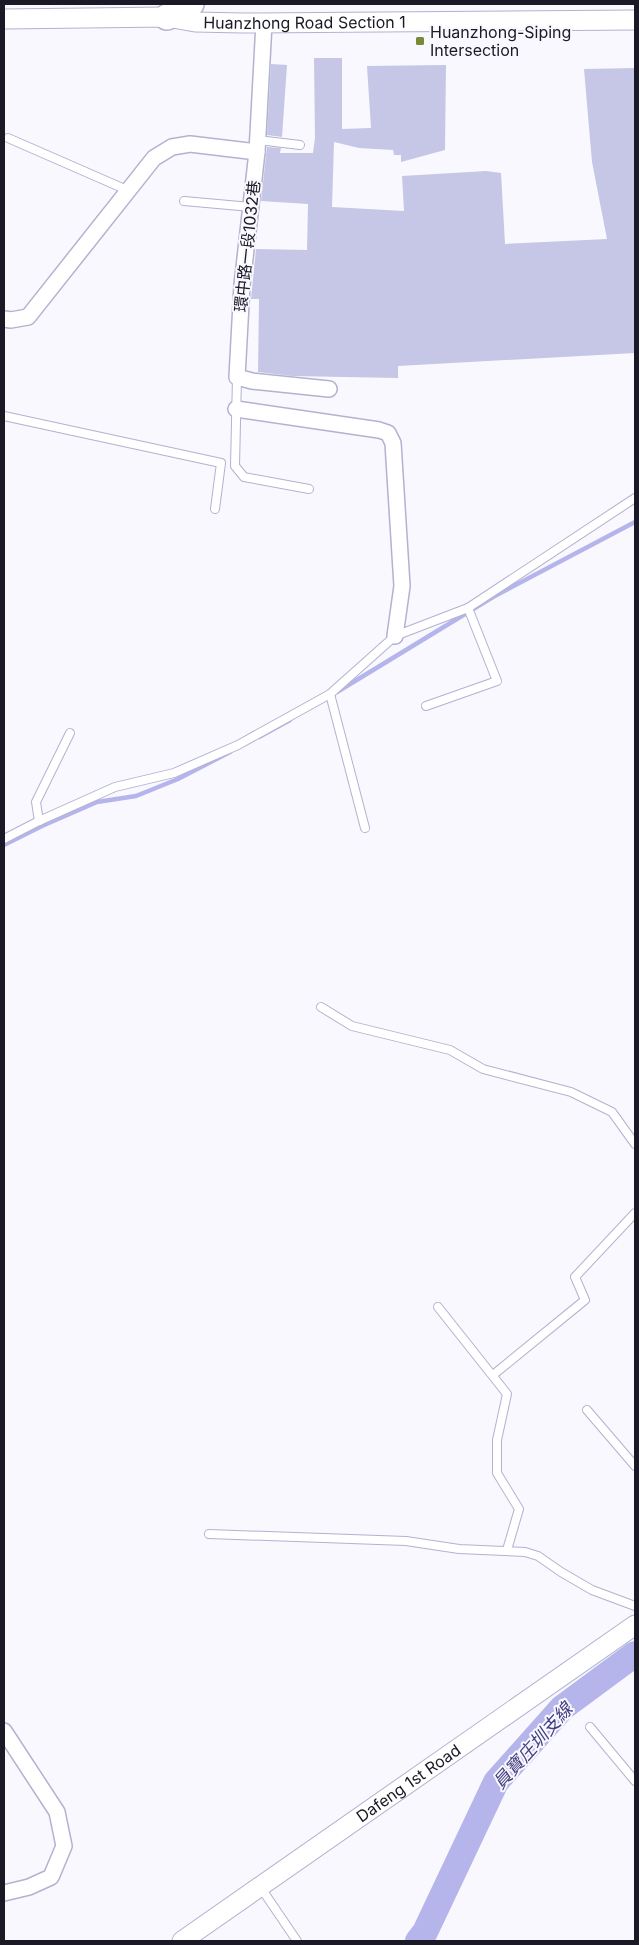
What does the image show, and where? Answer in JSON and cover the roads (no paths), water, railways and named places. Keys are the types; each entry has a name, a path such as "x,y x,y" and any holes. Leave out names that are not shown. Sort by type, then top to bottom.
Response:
{"highway":[{"path":"167,10 191,4"}],"street":[{"name":"Huanzhong Road Section 1","path":"4,19 167,10 195,22 635,20"},
{"name":"環中路一段1032巷","path":"237,377 241,302 257,146 264,23"},
{"path":"4,319 11,320 28,316 154,158 172,147 190,144 257,146"},
{"path":"237,377 252,381 329,388"},
{"path":"236,409 380,430 388,433 393,443 402,586 395,636"},
{"name":"Dafeng 1st Road","path":"182,1941 261,1888 635,1625"},
{"path":"4,1731 57,1812 64,1846 50,1877 29,1887 4,1893"}],"lane":[{"path":"8,138 127,190"},
{"path":"257,146 300,145"},
{"path":"184,201 251,207"},
{"path":"237,377 235,466 244,477 309,489"},
{"path":"4,416 221,463 215,509"},
{"path":"4,839 115,787 174,773 230,749 330,694 395,636 468,608 635,498"},
{"path":"426,706 497,681 468,608"},
{"path":"330,694 365,828"},
{"path":"39,821 36,802 70,733"},
{"path":"321,1007 352,1026 450,1050 483,1069 571,1092 612,1112 635,1144"},
{"path":"493,1375 585,1300 575,1277 635,1214"},
{"path":"438,1307 507,1394 497,1440 497,1474 519,1509 507,1550"},
{"path":"587,1410 635,1466"},
{"path":"209,1534 406,1540 459,1550 526,1552 538,1556 592,1590 635,1606"},
{"path":"590,1727 635,1780"},
{"path":"261,1888 297,1941"}],"waterway":[{"path":"337,692 493,597 635,522"},
{"path":"259,737 290,720"},
{"path":"4,845 97,802 136,796 178,779 230,752"},
{"name":"員寶庄圳支線","path":"418,1941 425,1932 496,1782 562,1708 635,1654"}],"place":[{"name":"Huanzhong-Siping Intersection","path":"420,41"}]}
